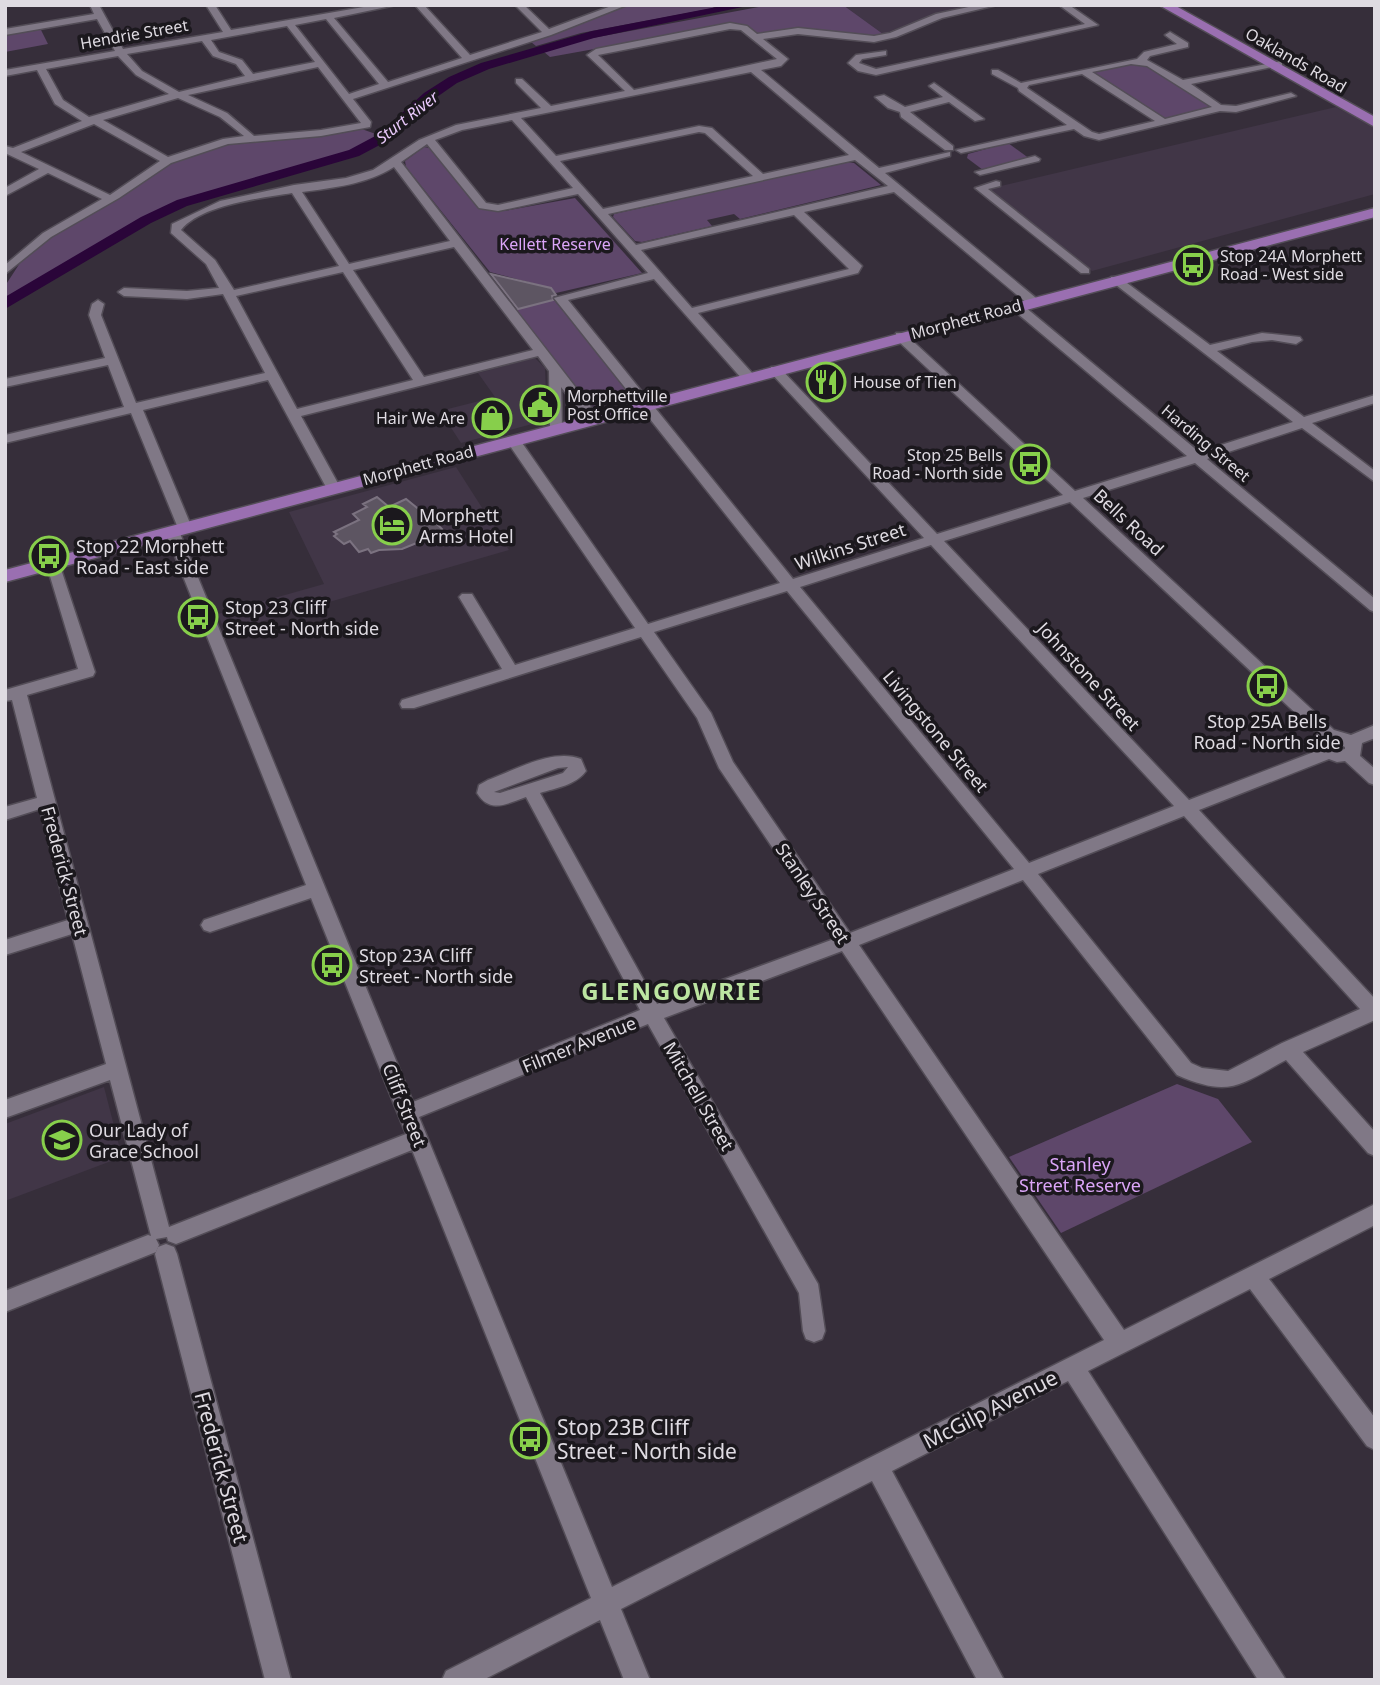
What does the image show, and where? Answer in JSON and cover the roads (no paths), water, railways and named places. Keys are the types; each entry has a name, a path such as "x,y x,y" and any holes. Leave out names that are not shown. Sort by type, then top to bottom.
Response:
{"main road":[{"name":"Oaklands Road","path":"1165,5 1375,116"},
{"name":"Oaklands Road","path":"1179,5 1375,123"},
{"name":"Morphett Road","path":"1115,279 1128,272 1222,244 1375,203"},
{"name":"Morphett Road","path":"5,576 1015,305 1115,279 1135,277 1375,212"}],"street":[{"path":"94,5 120,53 139,74 236,120 251,138"},
{"path":"210,5 229,34"},
{"path":"327,5 332,16 386,86"},
{"name":"Hendrie Street","path":"5,73 391,5"},
{"path":"419,5 469,59"},
{"path":"519,5 548,33"},
{"path":"347,98 548,33 623,5"},
{"path":"755,37 799,31 865,39 893,35 939,16 993,5"},
{"path":"883,53 859,57 853,63 867,71 902,66 1093,25 1063,5"},
{"path":"5,32 100,16"},
{"path":"5,271 47,235 110,199 167,161 227,141 359,128 366,125 289,23"},
{"path":"44,25 106,26"},
{"path":"333,487 211,262 175,231 181,223 236,200 369,175 390,167 429,140 460,127 753,69 783,59 739,27 730,26 596,52 593,55 631,92"},
{"path":"1140,61 1147,54 1185,46 1185,43 1170,34"},
{"path":"205,38 216,54 239,62 250,77"},
{"path":"865,39 902,66"},
{"path":"995,72 1022,86 1140,61 1149,63 1215,103 1218,108"},
{"path":"1181,83 1272,62"},
{"path":"9,150 176,93 320,64"},
{"path":"40,67 61,104 167,161"},
{"path":"753,69 1032,301"},
{"path":"1084,71 1164,123"},
{"path":"519,81 548,109"},
{"path":"934,86 979,119"},
{"path":"1022,86 1022,89 1076,126 1099,137 1218,108 1236,109 1291,96"},
{"path":"880,97 892,106 905,110 951,98"},
{"path":"905,110 905,115 996,184 980,188 1085,271"},
{"path":"513,116 748,377"},
{"path":"876,172 953,152 1076,126"},
{"path":"551,160 699,129 708,130 760,177"},
{"path":"1099,137 1100,143 1107,148"},
{"path":"429,140 483,206 498,208 579,190"},
{"path":"980,172 1038,162 1009,141"},
{"path":"9,150 110,199"},
{"path":"600,213 857,156"},
{"path":"395,162 592,418"},
{"path":"5,192 47,169"},
{"path":"5,182 18,185"},
{"path":"294,188 421,382"},
{"path":"632,249 895,188"},
{"path":"689,312 854,271 856,266 795,210"},
{"path":"124,292 187,295 229,292 457,243"},
{"name":"Livingstone Street","path":"655,275 560,298 1184,1069 1200,1076 1230,1080 1289,1049"},
{"path":"1115,279 1375,478"},
{"name":"Cliff Street","path":"97,304 95,315 133,407 317,889 637,1680"},
{"name":"Harding Street","path":"1015,305 1375,607"},
{"path":"1208,350 1261,335 1296,340"},
{"name":"Bells Road","path":"901,336 1073,496 1330,744"},
{"path":"294,414 541,352"},
{"path":"5,383 112,360"},
{"name":"Johnstone Street","path":"775,370 1375,1011"},
{"path":"555,371 555,428"},
{"path":"5,439 272,375"},
{"name":"Wilkins Street","path":"408,704 1197,458 1375,399"},
{"name":"Stanley Street","path":"513,440 705,717 725,764 1119,1342"},
{"name":"Frederick Street","path":"53,563 88,672 12,694 46,801 278,1680"},
{"path":"467,597 512,672"},
{"path":"1330,744 1337,756 1375,731"},
{"name":"Filmer Avenue","path":"408,1113 652,1014 847,942 1186,807 1330,744"},
{"path":"1350,748 1375,779"},
{"name":"Mitchell Street","path":"531,790 652,1014 810,1291 814,1331"},
{"path":"5,814 46,801"},
{"path":"210,925 317,889"},
{"path":"5,948 79,924"},
{"path":"1375,1011 1289,1049 1375,1147"},
{"path":"5,1109 118,1068"},
{"path":"5,1302 418,1138"},
{"name":"McGilp Avenue","path":"455,1680 1375,1214"},
{"path":"1253,1275 1375,1438"},
{"path":"1072,1367 1273,1680"},
{"path":"877,1467 991,1680"}],"waterway":[{"name":"Sturt River","path":"5,304 146,220 182,203 354,153 384,137 429,96 453,80 485,66 592,35 746,5"}],"place":[{"name":"Stop 24A Morphett Road - West side","path":"1193,265"},
{"name":"House of Tien","path":"826,382"},
{"name":"Morphettville Post Office","path":"540,405"},
{"name":"Hair We Are","path":"492,418"},
{"name":"Stop 25 Bells Road - North side","path":"1030,464"},
{"name":"Morphett Arms Hotel","path":"392,525"},
{"name":"Stop 22 Morphett Road - East side","path":"49,556"},
{"name":"Stop 23 Cliff Street - North side","path":"198,617"},
{"name":"Stop 25A Bells Road - North side","path":"1267,686"},
{"name":"Stop 23A Cliff Street - North side","path":"332,965"},
{"name":"Our Lady of Grace School","path":"62,1140"},
{"name":"Stop 23B Cliff Street - North side","path":"530,1439"}],"district":[{"name":"GLENGOWRIE","path":"672,990"}],"park label":[{"name":"Kellett Reserve","path":"555,244"},
{"name":"Stanley Street Reserve","path":"1080,1174"}]}
